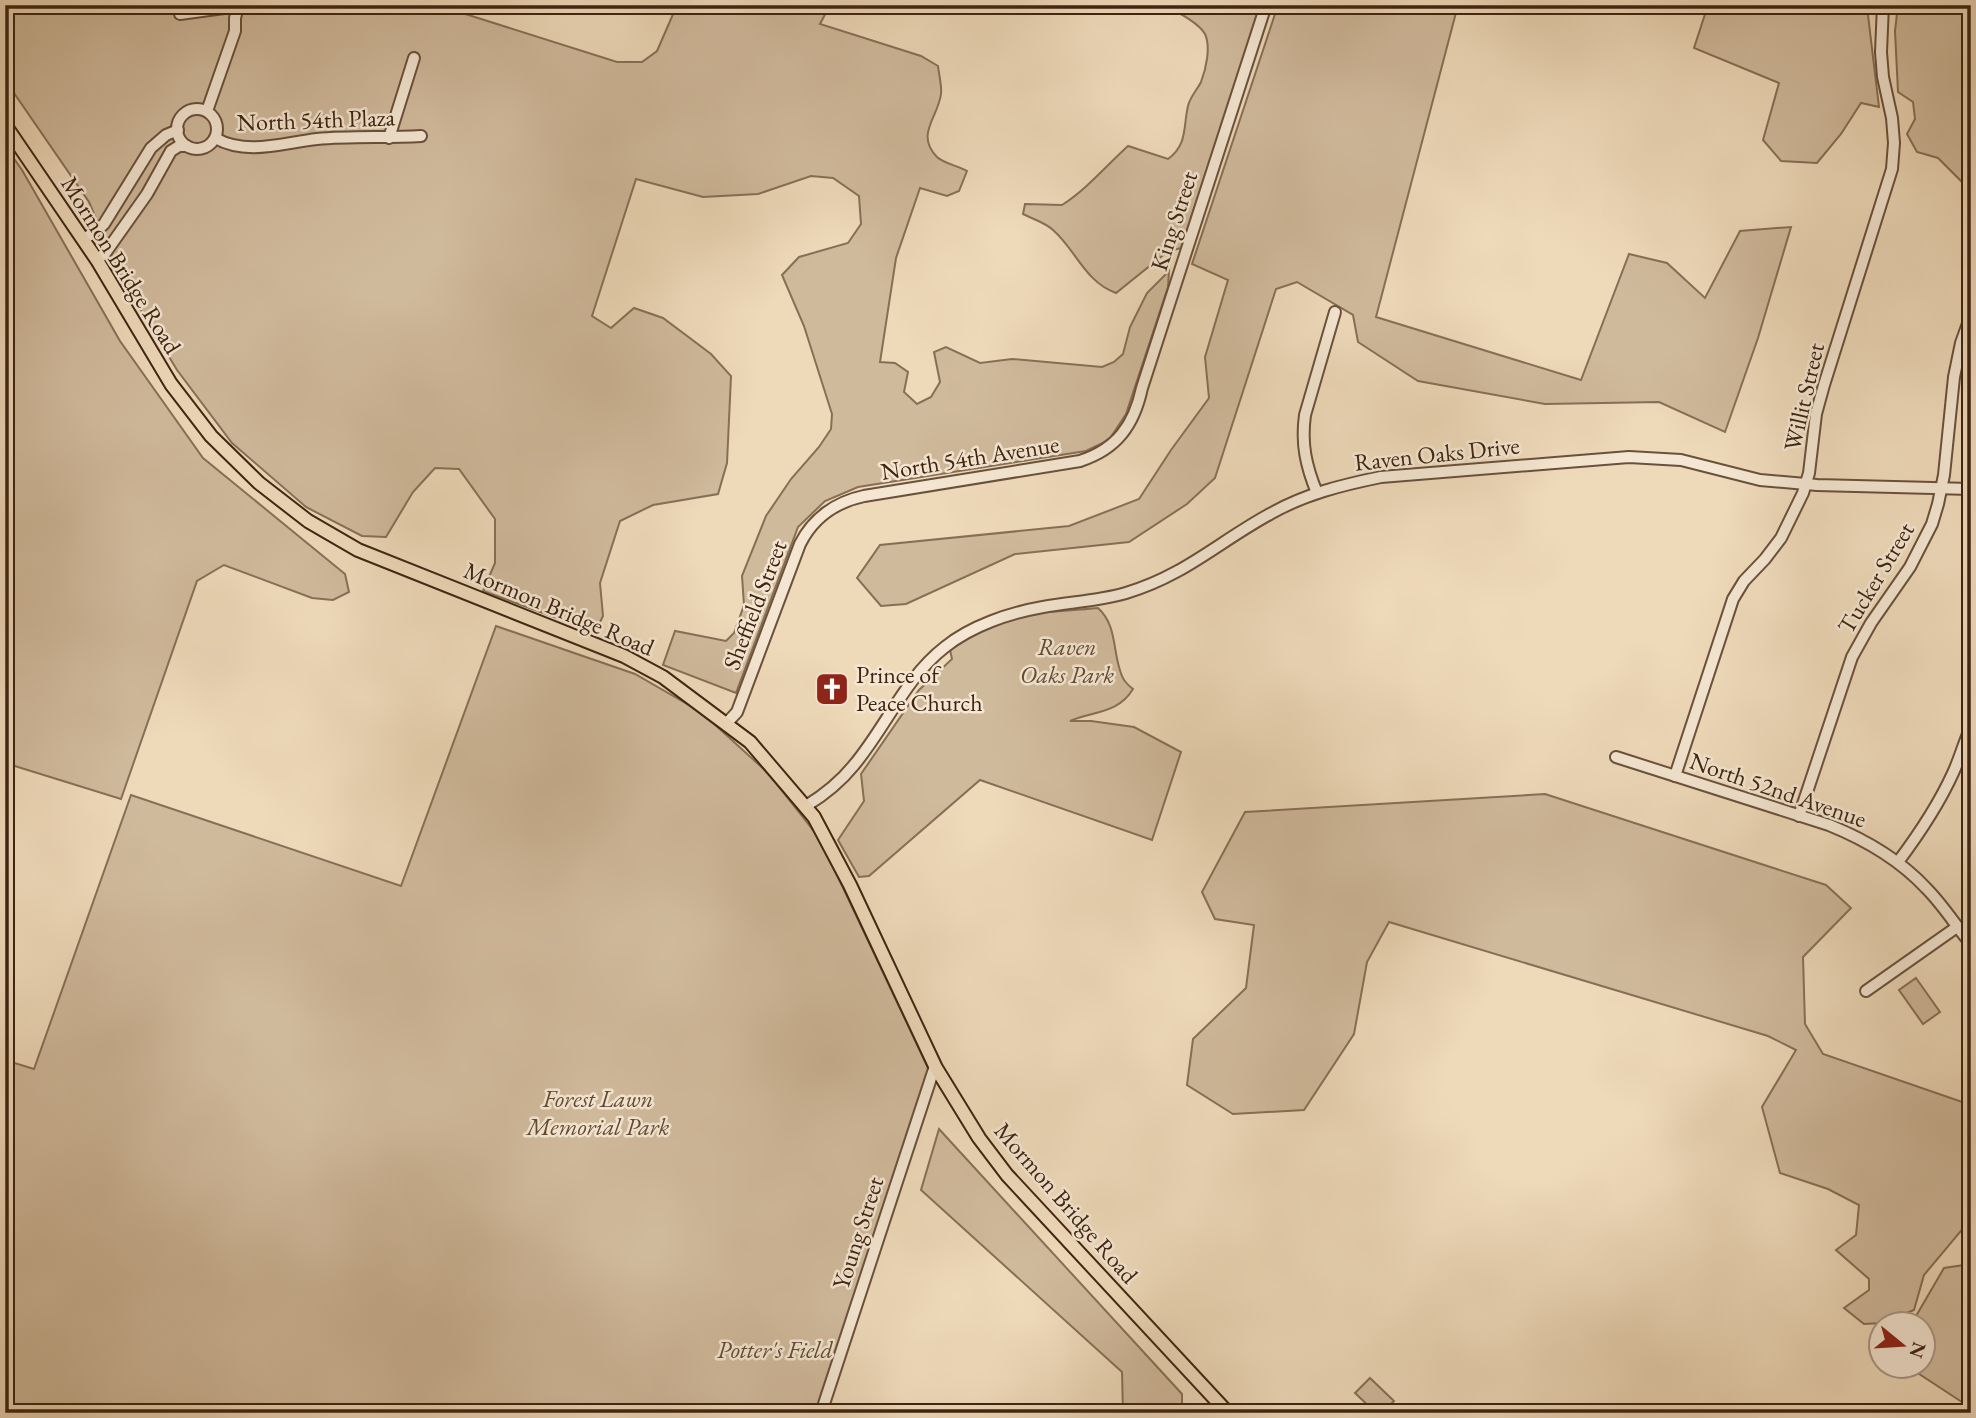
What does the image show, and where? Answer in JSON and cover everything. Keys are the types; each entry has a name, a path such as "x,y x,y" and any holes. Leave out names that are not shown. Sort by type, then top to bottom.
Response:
{"main road":[{"name":"Mormon Bridge Road","path":"5,125 97,260 171,384 190,410 234,460 286,505 358,550 624,656 663,677 750,742 814,817 850,886 935,1066 979,1138 1007,1175 1228,1413"}],"street":[{"name":"King Street","path":"1112,444 1125,430 1138,406 1266,5"},
{"name":"Willit Street","path":"1675,776 1733,598 1781,538 1806,483 1816,414 1824,384 1892,169 1892,118 1883,77 1881,52 1883,5"},
{"path":"180,13 242,6 206,111"},
{"path":"389,138 414,58"},
{"path":"97,260 147,194 172,151 179,146 205,148 215,138 216,121 206,111 200,109 187,112 178,123 182,142 187,146"},
{"path":"83,239 104,224 150,148 166,135 178,130"},
{"name":"North 54th Plaza","path":"215,138 244,148 289,145 316,139 421,136"},
{"path":"1317,493 1304,456 1303,429 1335,312"},
{"name":"Tucker Street","path":"1799,816 1853,657 1871,623 1921,549 1932,524 1942,488 1951,397 1959,354 1971,315"},
{"path":"1959,354 1971,357"},
{"name":"North 54th Avenue","path":"832,508 864,496 1080,461 1112,444"},
{"name":"Raven Oaks Drive","path":"806,806 850,770 918,674 934,656 960,636 1024,611 1089,601 1151,584 1194,563 1270,513 1345,484 1381,477 1629,457 1681,460 1760,480 1971,489"},
{"name":"Sheffield Street","path":"726,724 737,712 800,544 811,526 832,508"},
{"path":"1898,862 1941,799 1971,727"},
{"name":"North 52nd Avenue","path":"1616,757 1854,835 1898,862 1927,888 1971,944"},
{"path":"1866,991 1957,927"},
{"name":"Young Street","path":"821,1413 935,1066"}],"green space":[{"path":"5,5 437,5 617,62 642,62 657,51 677,5 830,5 820,24 921,56 938,66 941,94 928,133 928,141 937,157 967,171 959,191 947,196 920,188 896,258 880,362 895,363 908,372 904,392 917,404 931,397 940,382 934,352 946,347 980,363 1012,359 1102,367 1114,362 1123,354 1130,327 1147,293 1169,271 1168,287 1126,414 1109,440 1086,451 858,487 825,501 798,527 736,693 663,665 675,631 726,641 734,633 744,605 742,576 766,516 791,479 831,429 832,414 804,326 782,275 799,257 848,243 861,224 859,196 833,178 811,176 758,194 703,197 636,179 592,316 611,328 634,308 663,318 711,354 731,376 727,463 718,494 653,505 620,521 600,583 603,616 595,632 483,591 495,563 495,519 459,469 435,468 413,492 386,537 362,536 306,507 232,443 177,370 122,279 89,202 5,80"},
{"path":"1144,5 1261,5 1181,248 1167,252 1116,293 1096,281 1050,228 1023,214 1025,204 1062,205 1088,185 1128,146 1168,159 1179,147 1184,135 1189,103 1205,71 1207,39 1199,27 1184,16"},
{"path":"1278,5 1458,5 1376,317 1581,380 1629,254 1667,263 1705,298 1740,231 1791,227 1758,338 1725,432 1659,402 1545,404 1418,381 1358,342 1353,315 1297,282 1276,289 1215,478 1187,504 1129,542 1015,554 906,604 881,606 857,578 880,545 1069,526 1139,499 1209,398 1205,357 1228,280 1192,264"},
{"path":"1708,5 1870,5 1868,15 1879,107 1861,103 1841,134 1817,163 1781,161 1763,140 1779,83 1694,48"},
{"path":"1898,5 1971,5 1971,191 1938,158 1917,152 1907,134 1915,119 1913,102 1898,92 1895,31"},
{"path":"5,146 22,170 120,341 203,458 345,574 349,592 333,600 312,598 224,565 197,581 121,799 5,763"},
{"name":"Raven Oaks Park","path":"1098,608 1112,631 1122,676 1133,689 1113,707 1070,721 1134,727 1181,752 1152,840 980,780 869,876 859,877 838,840 864,801 861,774 919,690 952,659 950,650 981,632 1014,618 1037,613"},
{"name":"Forest Lawn Memorial Park","path":"496,626 635,674 694,708 768,773 820,839 929,1070 816,1413 5,1413 5,1060 34,1069 131,795 401,886"},
{"path":"1545,794 1826,885 1851,908 1803,957 1805,1024 1823,1054 1971,1105 1971,1219 1924,1275 1914,1310 1868,1310 1868,1324 1864,1324 1844,1308 1869,1290 1869,1279 1836,1250 1856,1235 1859,1205 1828,1189 1780,1173 1762,1107 1796,1050 1768,1036 1389,922 1367,962 1354,1034 1304,1110 1233,1114 1187,1085 1193,1039 1246,988 1254,925 1215,919 1202,892 1245,812"},
{"path":"1916,978 1940,1012 1923,1024 1899,990"},
{"path":"939,1129 1182,1394 1182,1413 1123,1413 1122,1372 921,1190"},
{"path":"1971,1264 1971,1408 1928,1380 1938,1380 1938,1310 1920,1310 1944,1268"},
{"path":"1370,1378 1394,1401 1382,1413 1376,1413 1355,1393"}],"place":[{"name":"Prince of Peace Church","path":"832,689"}],"park label":[{"name":"Potter's Field","path":"775,1350"}]}
